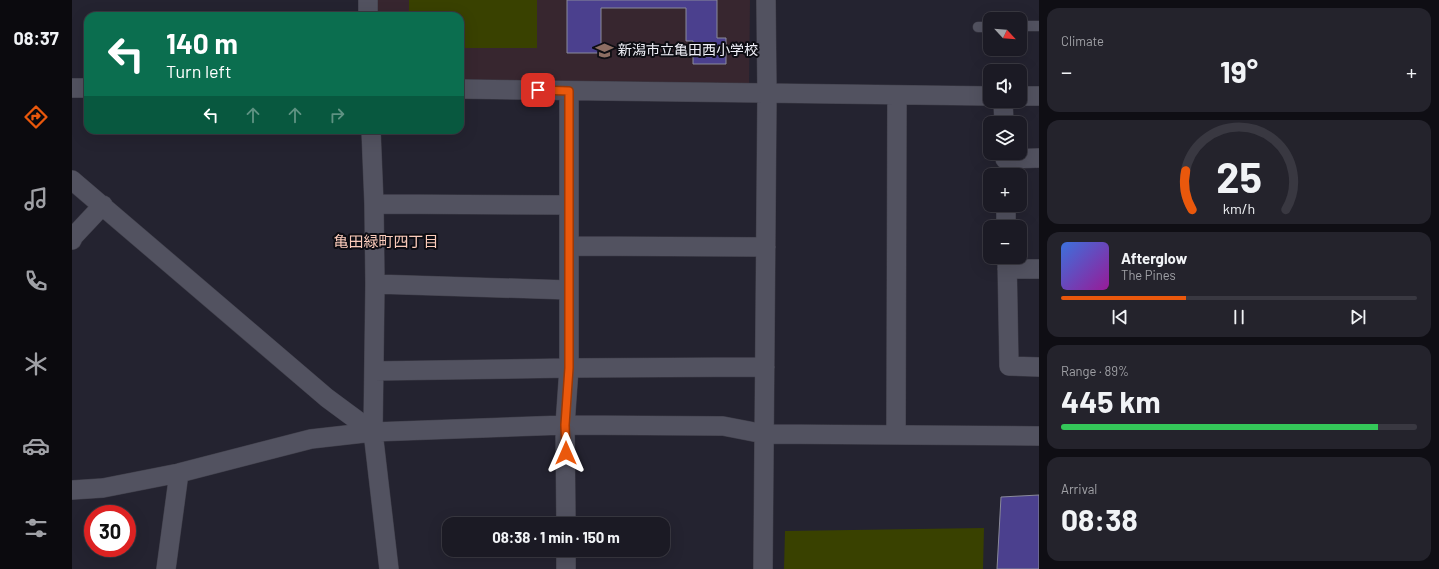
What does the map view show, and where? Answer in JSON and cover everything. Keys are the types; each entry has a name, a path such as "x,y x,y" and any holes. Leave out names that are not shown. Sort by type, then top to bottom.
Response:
{"street":[{"path":"368,0 368,12"},
{"path":"763,569 767,94 766,0"},
{"path":"72,88 84,88"},
{"path":"464,89 983,96"},
{"path":"566,517 565,425 569,368 569,91"},
{"path":"896,95 896,435"},
{"path":"1027,96 1039,96"},
{"path":"371,134 375,284 373,432 389,569"},
{"path":"1005,162 1039,158"},
{"path":"72,180 327,398 373,432"},
{"path":"374,204 569,205"},
{"path":"72,240 73,237 103,205"},
{"path":"569,246 766,247"},
{"path":"1007,264 1009,366 1039,367"},
{"path":"1012,264 1039,269"},
{"path":"375,284 569,290"},
{"path":"374,371 765,367"},
{"path":"72,490 103,488 179,473 311,439 373,432 565,425 723,426 764,434 1039,436"},
{"path":"166,569 179,473"},
{"path":"566,557 566,569"}],"lane":[{"path":"1027,26 1039,26"},
{"path":"978,27 983,27"}],"shaded area":[{"name":"新潟市立亀田西小学校","path":"377,0 750,0 749,86 464,84 464,12 377,12"}],"green space":[{"path":"409,0 537,0 537,48 464,48 464,12 409,12"},
{"path":"984,528 983,569 784,569 785,531"}],"building":[{"path":"567,0 717,0 717,38 726,38 726,64 693,64 693,41 686,41 686,8 601,8 601,53 567,53"},
{"path":"1039,495 1039,569 997,569 1001,497"}],"place":[{"name":"新潟市立亀田西小学校","path":"605,50"}],"district":[{"name":"亀田緑町四丁目","path":"386,242"}],"route":[{"path":"538,90 569,91 569,368 565,425 566,453"}]}
